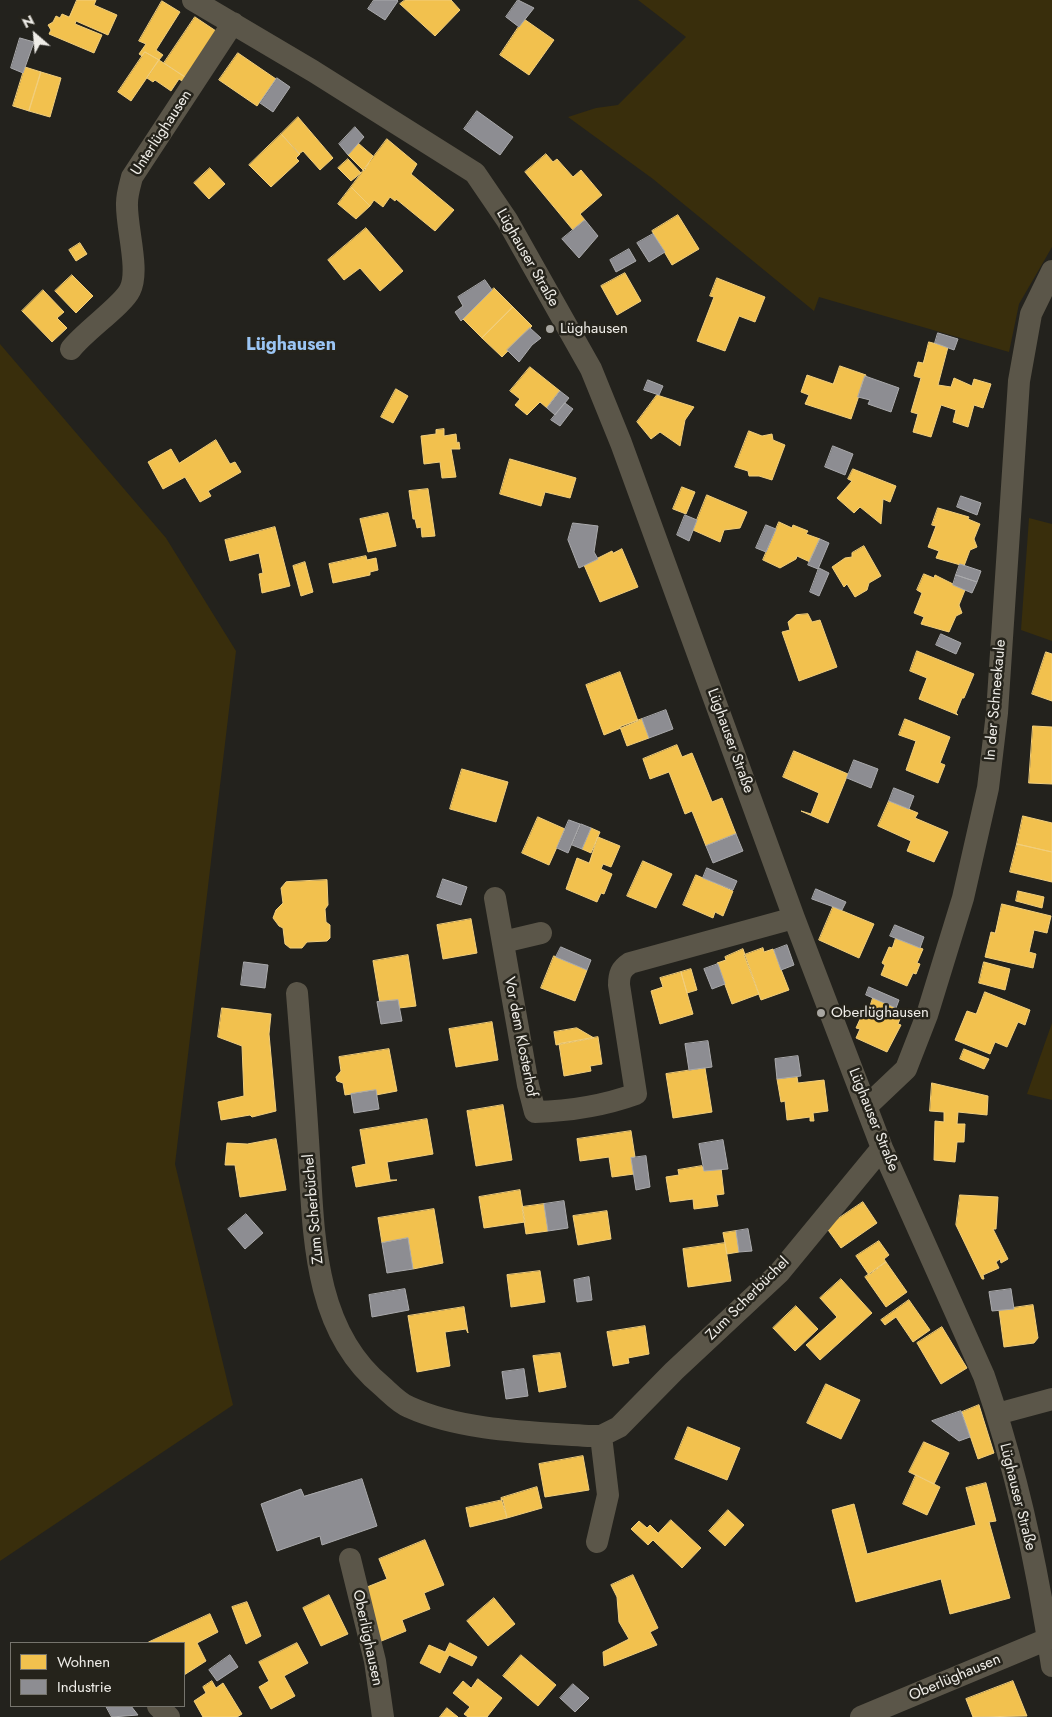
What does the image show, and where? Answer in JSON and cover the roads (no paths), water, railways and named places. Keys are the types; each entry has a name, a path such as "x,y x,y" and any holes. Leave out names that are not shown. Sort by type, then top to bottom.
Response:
{"street":[{"name":"Lüghauser Straße","path":"193,0 424,138 475,173 507,220 591,369 621,443 794,918 882,1148 984,1376 997,1414 1044,1607 1052,1666"},
{"name":"Unterlüghausen","path":"71,349 81,335 123,300 131,290 133,271 126,201 132,177 233,23"},
{"name":"In der Schneekaule","path":"867,1106 906,1068 927,1016 963,898 986,797 997,713 1019,381 1031,314 1052,271"},
{"name":"Vor dem Klosterhof","path":"495,898 528,1085 535,1112 563,1111 608,1104 636,1094 620,985 620,976 623,968 630,963 794,918"},
{"path":"503,942 541,933"},
{"name":"Zum Scherbüchel","path":"297,993 314,1235 319,1269 330,1310 345,1345 371,1377 407,1406 443,1421 550,1433 601,1436 620,1427 674,1371 778,1273 882,1148"},
{"path":"997,1414 1052,1398"},
{"path":"597,1542 608,1495 601,1436"},
{"name":"Oberlüghausen","path":"350,1559 375,1661 383,1717"},
{"name":"Oberlüghausen","path":"861,1717 1048,1640"},
{"path":"159,1707 169,1717"}],"place":[{"name":"Lüghausen","path":"550,329"},
{"name":"Oberlüghausen","path":"821,1013"}],"district":[{"name":"Lüghausen","path":"291,346"}]}
